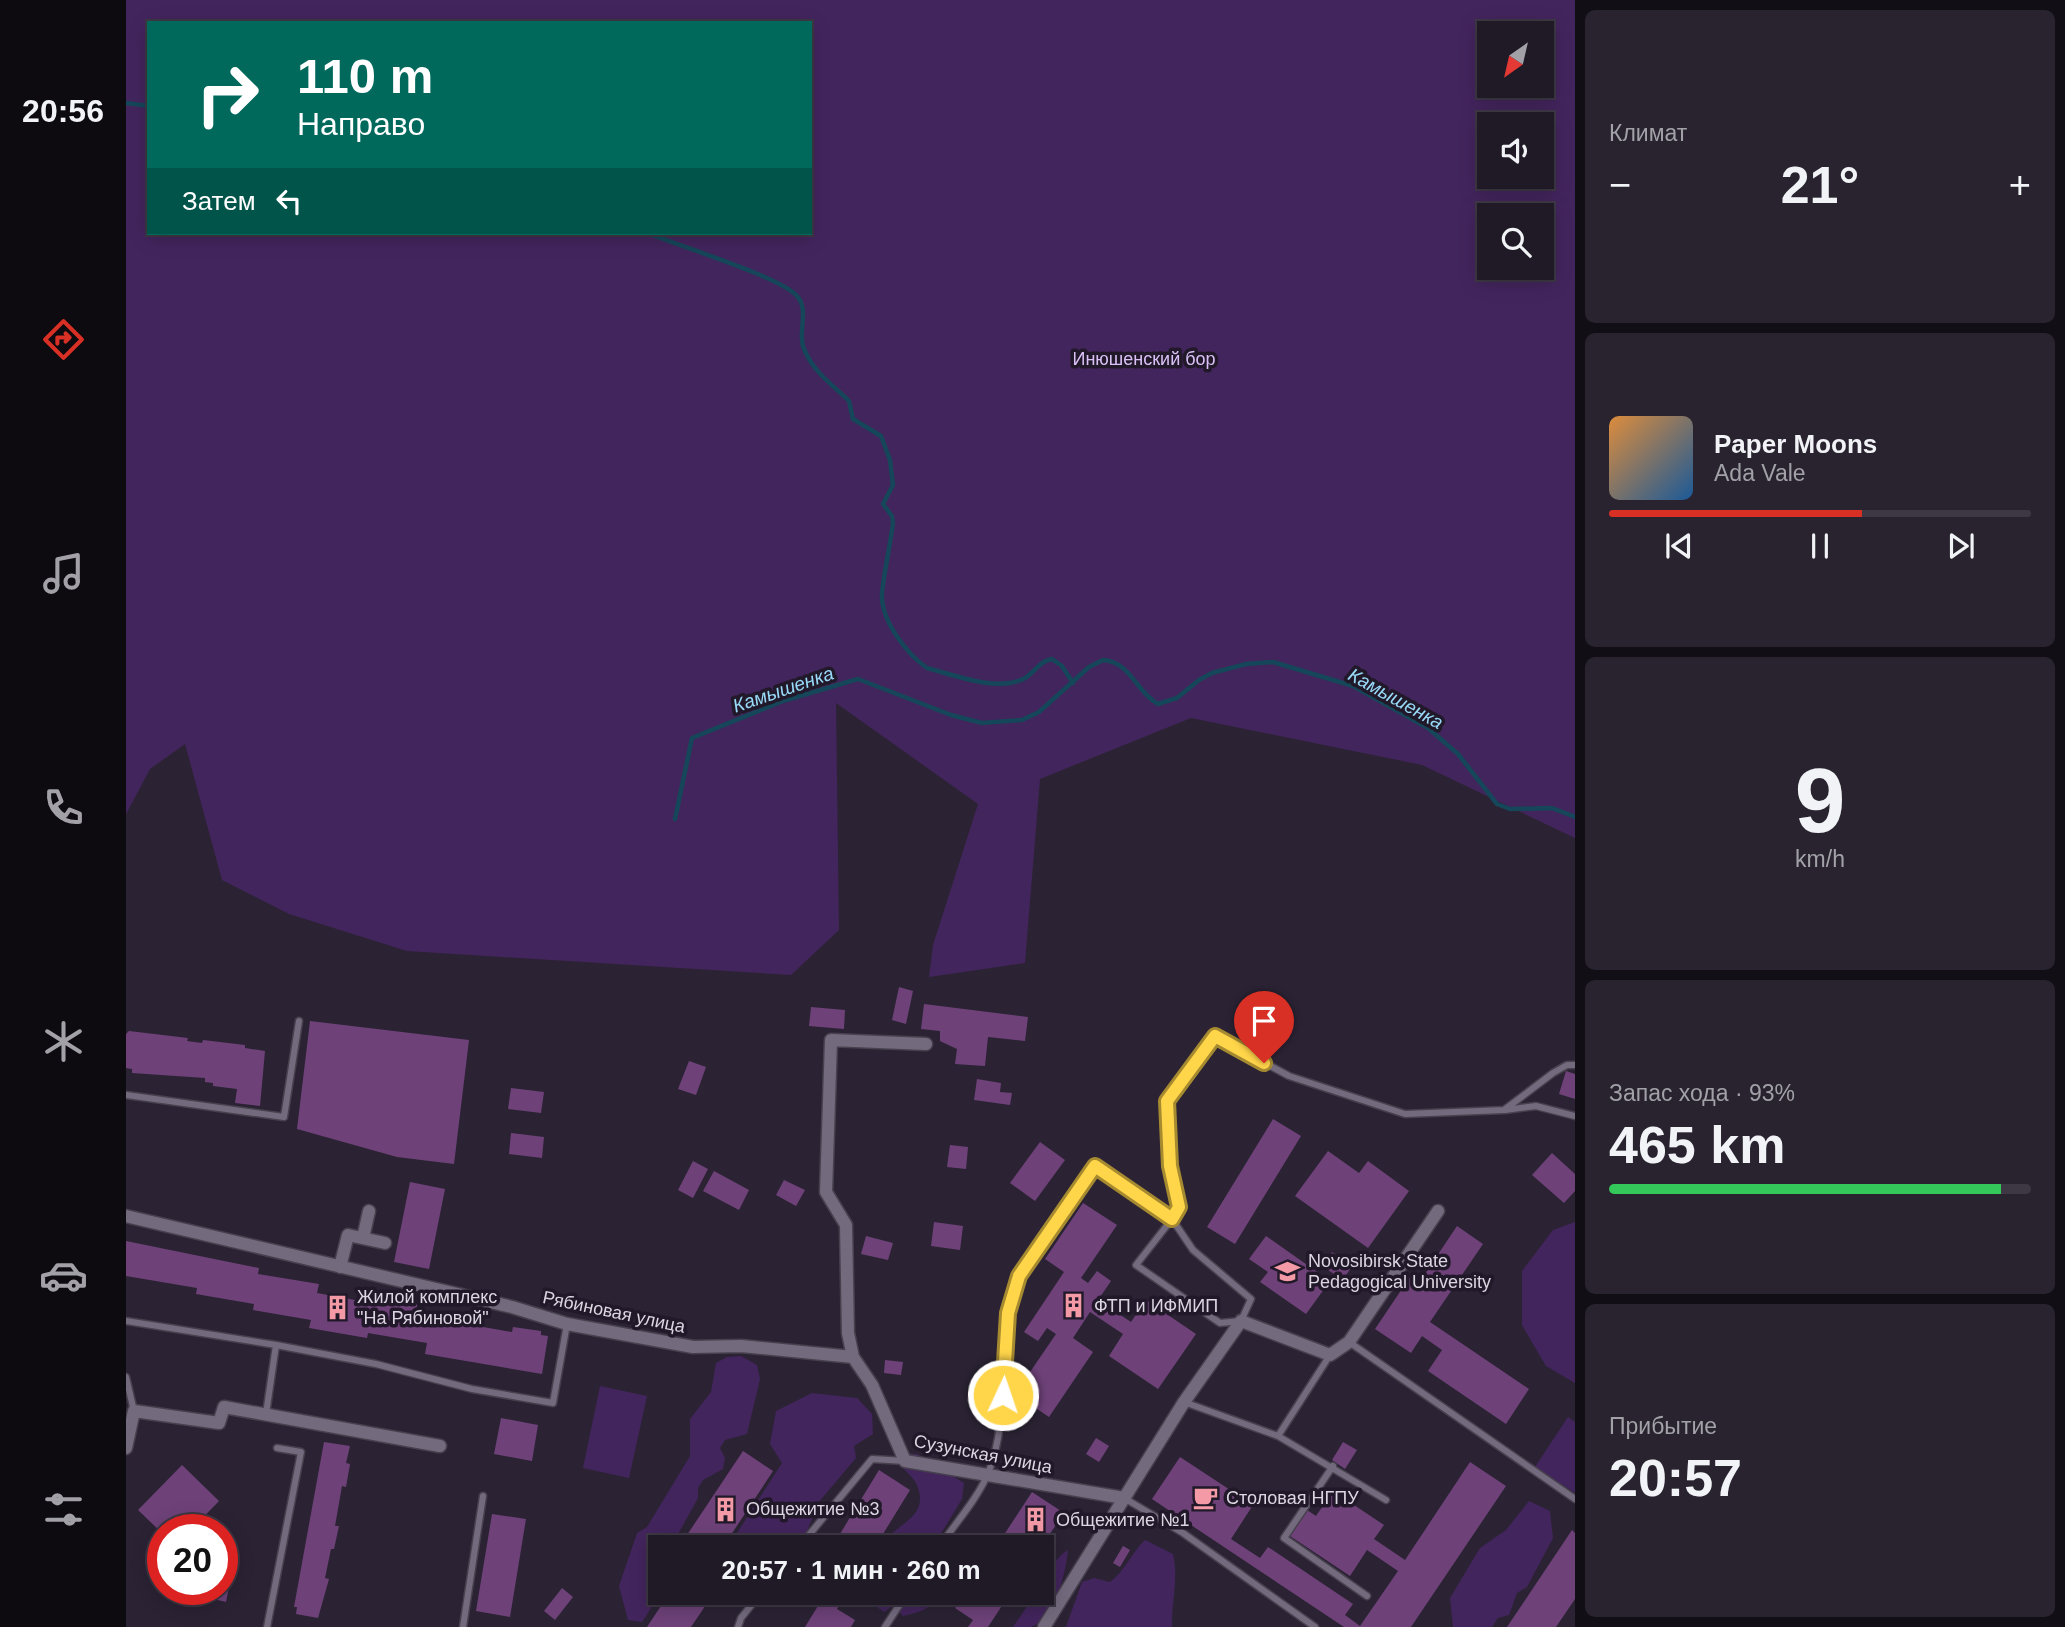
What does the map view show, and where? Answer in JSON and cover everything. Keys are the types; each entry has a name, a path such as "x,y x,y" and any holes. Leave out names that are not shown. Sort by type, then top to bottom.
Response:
{"street":[{"name":"Сузунская улица","path":"926,1044 831,1040 826,1192 846,1225 849,1245 846,1296 853,1357 872,1385 905,1461 989,1473 1124,1498"},
{"path":"363,1238 369,1211"},
{"path":"1044,1627 1184,1402 1241,1321 1330,1355 1349,1342 1438,1211"},
{"name":"Рябиновая улица","path":"126,1216 512,1307 566,1324 693,1347 741,1346 853,1357"},
{"path":"340,1267 348,1235 385,1243"},
{"path":"126,1448 134,1411 219,1423 224,1406 440,1446"}],"lane":[{"path":"126,1095 284,1117 299,1021"},
{"path":"947,1535 989,1473 1002,1414 1008,1313 1019,1276 1095,1166 1172,1219 1193,1250 1251,1299 1241,1321 1220,1324 1136,1265 1172,1219 1179,1207 1170,1166 1167,1101 1215,1036 1289,1076 1405,1114 1504,1111 1536,1106 1575,1116"},
{"path":"1504,1111 1553,1073 1567,1065 1575,1065"},
{"path":"126,1321 376,1364 472,1390 554,1403 566,1324"},
{"path":"1349,1342 1575,1499"},
{"path":"266,1414 276,1345"},
{"path":"1278,1436 1330,1355"},
{"path":"126,1377 134,1411"},
{"path":"1184,1402 1278,1436 1333,1466 1386,1500"},
{"path":"267,1627 301,1452 277,1448"},
{"path":"809,1535 872,1459 905,1461"},
{"path":"1333,1466 1284,1538 1367,1597"},
{"path":"463,1627 483,1496"},
{"path":"1124,1498 1182,1533 1315,1627"},
{"path":"738,1627 741,1618 752,1605"},
{"path":"885,1627 899,1605"}],"green space":[{"name":"Инюшенский бор","path":"126,0 1575,0 1575,838 1422,765 1191,718 1040,779 1025,963 929,977 933,945 978,804 836,703 839,930 791,975 407,951 289,914 222,880 185,744 150,769 126,814"},
{"path":"1575,1222 1575,1383 1546,1366 1522,1325 1522,1271 1553,1230"},
{"path":"741,1356 757,1365 760,1379 747,1434 725,1440 720,1448 725,1458 723,1469 703,1480 698,1488 698,1498 678,1535 648,1535 648,1605 652,1605 642,1622 628,1620 619,1586 637,1533 647,1527 690,1456 690,1419 711,1392 716,1363 727,1357"},
{"path":"600,1386 647,1396 629,1478 583,1468"},
{"path":"812,1393 857,1398 872,1414 873,1434 854,1446 856,1458 818,1503 806,1535 736,1535 782,1463 770,1444 776,1411"},
{"path":"1568,1417 1575,1422 1575,1493 1535,1467"},
{"path":"904,1453 917,1454 964,1483 962,1499 940,1535 890,1535 909,1520 919,1505 920,1495 916,1483 897,1461"},
{"path":"1529,1501 1550,1511 1553,1538 1527,1587 1517,1593 1509,1615 1498,1618 1492,1627 1453,1627 1450,1598 1480,1548 1506,1530"},
{"path":"1145,1540 1173,1554 1175,1573 1172,1627 1066,1627 1082,1582 1094,1578 1110,1582"},
{"path":"1068,1550 1062,1582 1054,1602 1054,1564"},
{"path":"874,1605 930,1605 903,1616 893,1606 884,1612"},
{"path":"1028,1605 1052,1605 1039,1623 1030,1627 1013,1627"}],"building":[{"path":"899,987 913,991 906,1024 892,1020"},
{"path":"924,1004 1028,1017 1025,1041 988,1037 985,1066 955,1064 957,1049 940,1041 940,1031 921,1029"},
{"path":"811,1007 845,1010 844,1029 809,1026"},
{"path":"310,1021 469,1040 454,1164 397,1157 297,1129"},
{"path":"129,1031 188,1038 187,1041 202,1043 203,1040 245,1045 245,1048 265,1051 260,1106 235,1103 237,1089 213,1086 213,1083 205,1082 205,1078 132,1073 132,1069 126,1068 126,1034"},
{"path":"689,1061 706,1067 696,1095 678,1089"},
{"path":"1566,1071 1575,1074 1575,1099 1559,1094"},
{"path":"977,1079 1001,1083 1000,1092 1012,1093 1010,1105 974,1100"},
{"path":"511,1088 544,1092 541,1113 508,1109"},
{"path":"1273,1119 1301,1136 1235,1244 1207,1227"},
{"path":"511,1133 544,1137 542,1158 509,1154"},
{"path":"1040,1142 1065,1160 1035,1201 1010,1183"},
{"path":"950,1145 968,1147 966,1169 947,1167"},
{"path":"1328,1151 1359,1173 1368,1161 1409,1191 1368,1248 1295,1196"},
{"path":"1552,1153 1575,1174 1575,1191 1564,1203 1532,1175"},
{"path":"693,1161 708,1169 693,1198 678,1190"},
{"path":"714,1171 749,1190 739,1210 703,1191"},
{"path":"784,1180 805,1190 796,1206 776,1195"},
{"path":"410,1182 445,1189 429,1269 394,1262"},
{"name":"ФТП и ИФМИП","path":"1083,1203 1117,1225 1081,1278 1088,1283 1097,1271 1111,1281 1098,1300 1131,1322 1146,1300 1196,1334 1158,1389 1109,1356 1123,1334 1090,1312 1073,1338 1093,1352 1049,1417 1015,1394 1056,1334 1047,1328 1038,1341 1024,1332 1064,1272 1045,1259"},
{"path":"934,1222 963,1226 960,1250 931,1246"},
{"path":"1457,1226 1483,1244 1430,1322 1529,1389 1506,1424 1428,1371 1442,1350 1422,1336 1411,1353 1375,1329 1410,1277 1419,1283"},
{"path":"866,1236 893,1243 888,1260 861,1254"},
{"path":"1266,1236 1330,1281 1306,1314 1260,1282 1268,1272 1249,1259"},
{"name":"Жилой комплекс \"На Рябиновой\"","path":"126,1241 259,1268 258,1274 319,1284 317,1293 371,1303 372,1296 417,1304 417,1307 424,1308 423,1312 431,1314 430,1321 440,1323 441,1314 466,1319 466,1324 512,1332 513,1327 541,1331 541,1335 548,1336 542,1374 425,1354 427,1343 368,1333 367,1338 309,1328 311,1320 253,1310 254,1304 196,1294 197,1288 126,1276"},
{"path":"1332,1252 1352,1266 1343,1280 1322,1266"},
{"path":"885,1360 903,1362 901,1375 884,1373"},
{"path":"501,1418 538,1425 532,1461 494,1454"},
{"path":"1096,1438 1109,1446 1099,1462 1086,1454"},
{"path":"324,1442 350,1446 346,1463 350,1464 346,1487 342,1486 335,1526 339,1526 334,1549 331,1549 325,1578 329,1579 318,1618 296,1614 297,1607 294,1607"},
{"path":"1343,1442 1357,1450 1345,1469 1332,1460"},
{"name":"Общежитие №3","path":"743,1451 773,1471 731,1535 687,1535"},
{"path":"1180,1457 1253,1505 1231,1539 1260,1558 1268,1547 1353,1604 1345,1615 1360,1626 1398,1571 1367,1550 1350,1576 1290,1536 1307,1510 1316,1516 1333,1491 1384,1525 1374,1539 1405,1560 1470,1462 1506,1486 1411,1627 1344,1627 1152,1499"},
{"path":"182,1465 219,1501 206,1514 147,1514 147,1519 138,1510"},
{"path":"879,1470 910,1490 882,1535 839,1535"},
{"name":"Общежитие №1","path":"1032,1492 1064,1513 1049,1535 1004,1535"},
{"path":"492,1514 526,1519 510,1617 476,1611"},
{"path":"1572,1530 1575,1533 1575,1599 1556,1627 1507,1627"},
{"path":"1123,1546 1130,1550 1120,1567 1113,1563"},
{"path":"562,1588 573,1597 555,1620 544,1611"},
{"path":"661,1605 706,1605 691,1627 647,1627"},
{"path":"819,1605 839,1605 837,1609 855,1620 851,1627 805,1627"},
{"path":"957,1605 1002,1605 988,1627 968,1627 973,1620 955,1608"}],"waterway":[{"path":"126,103 147,106"},
{"path":"654,235 771,280 787,288 801,302 802,343 808,357 824,378 849,401 853,419 881,436 890,460 893,485 883,504 892,516 893,523 883,585 883,604 891,626 911,654 927,668 974,681 999,684 1021,680 1052,659 1062,666 1073,683"},
{"name":"Камышенка","path":"675,819 692,738 783,701 858,679 951,715 982,723 1022,720 1039,712 1089,667 1103,660 1120,666 1150,699 1158,704 1177,698 1212,673 1246,664 1273,662 1353,686 1428,728 1458,754 1497,804 1510,809 1552,808 1575,817"}],"place":[{"name":"Novosibirsk State Pedagogical University","path":"1288,1271"},
{"name":"ФТП и ИФМИП","path":"1074,1306"},
{"name":"Жилой комплекс \"На Рябиновой\"","path":"337,1307"},
{"name":"Столовая НГПУ","path":"1206,1498"},
{"name":"Общежитие №3","path":"726,1509"},
{"name":"Общежитие №1","path":"1036,1520"}],"route":[{"path":"1003,1395 1008,1313 1019,1276 1041,1240 1095,1166 1172,1219 1179,1207 1170,1166 1167,1101 1215,1036 1264,1063"}]}
